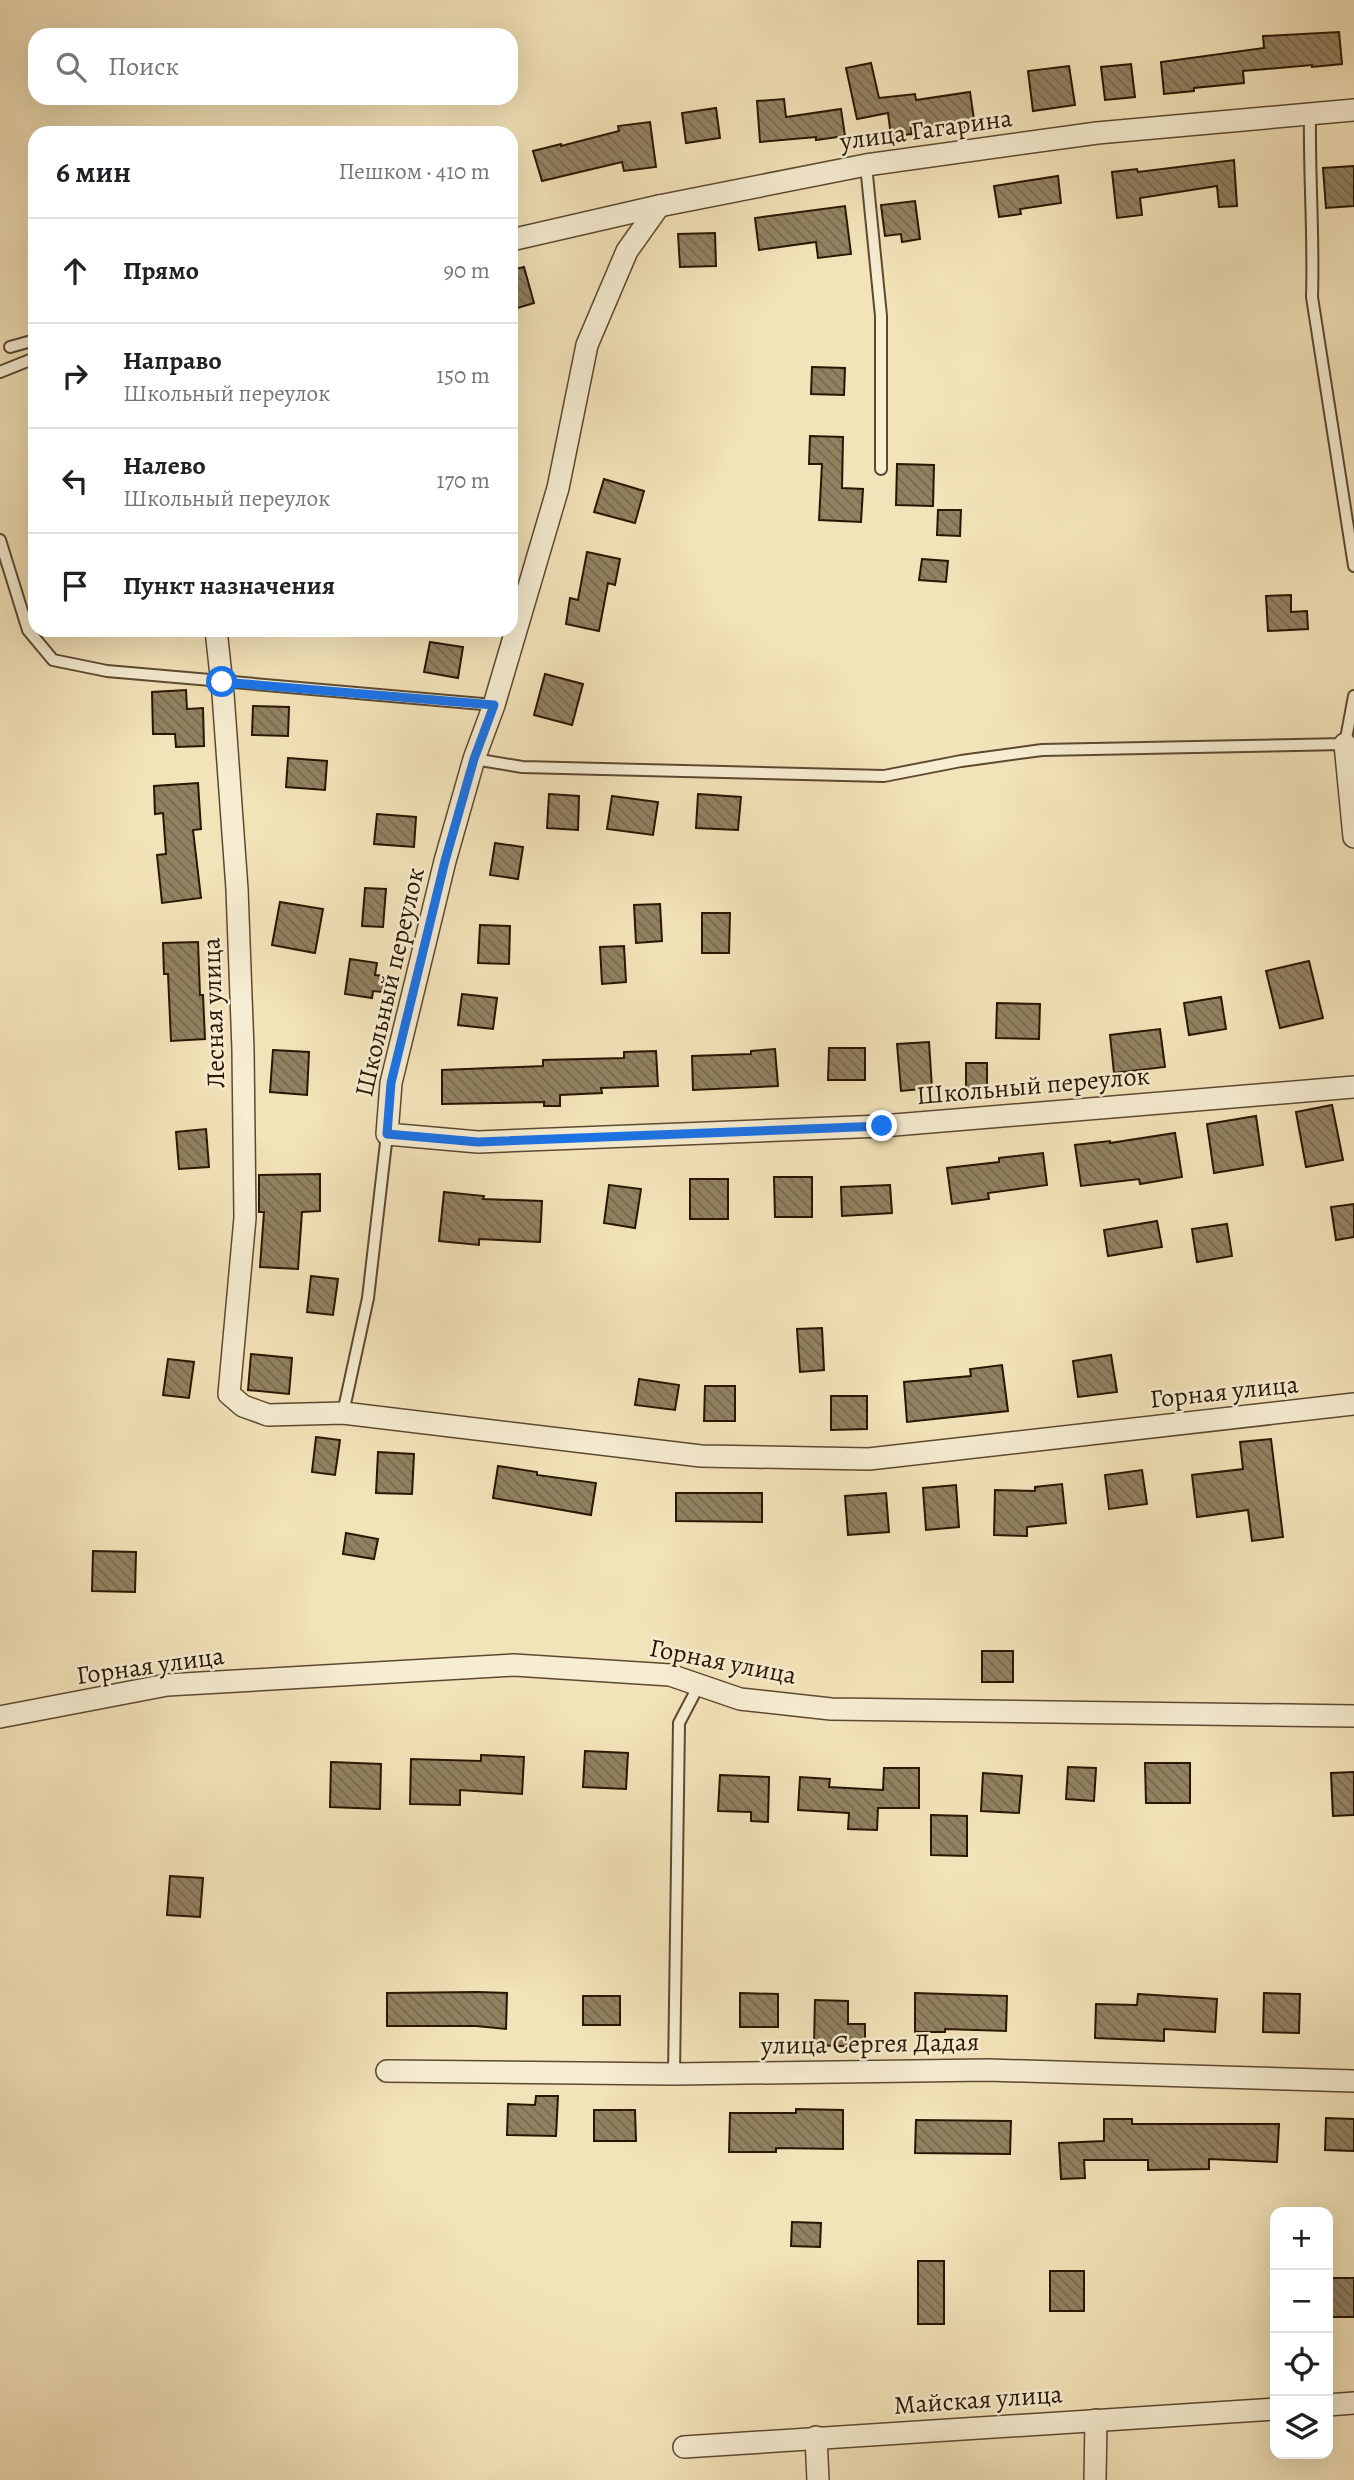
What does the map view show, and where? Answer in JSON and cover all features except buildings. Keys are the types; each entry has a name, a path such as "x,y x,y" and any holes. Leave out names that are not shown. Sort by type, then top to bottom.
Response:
{"street":[{"name":"улица Гагарина","path":"518,238 659,206 866,164 1097,133 1354,110"},
{"name":"Школьный переулок","path":"518,624 558,488 587,345 627,251 659,206"},
{"name":"Лесная улица","path":"217,637 237,889 243,1050 245,1205 229,1394"},
{"name":"Школьный переулок","path":"514,637 494,705 474,759 445,861 391,1083 387,1134 478,1142 882,1126 1354,1087"},
{"path":"1345,744 1354,837"},
{"name":"Горная улица","path":"229,1394 243,1406 268,1415 343,1413 701,1456 869,1459 1354,1404"},
{"name":"Горная улица","path":"0,1717 167,1685 514,1665 600,1668 670,1675 740,1699 831,1709 1354,1716"},
{"name":"улица Сергея Дадая","path":"387,2071 674,2074 988,2070 1354,2081"},
{"path":"1333,2405 1354,2403"},
{"name":"Майская улица","path":"684,2446 1270,2409"},
{"path":"1095,2480 1096,2420"},
{"path":"816,2437 818,2480"}],"lane":[{"path":"1310,114 1312,297 1354,566"},
{"path":"866,164 881,316 881,469"},
{"path":"9,347 28,342"},
{"path":"0,372 28,361"},
{"path":"0,540 28,627"},
{"path":"35,637 53,660 107,671 494,705"},
{"path":"474,759 522,767 884,776 961,761 1042,750 1345,744 1354,696"},
{"path":"343,1413 368,1298 387,1134"},
{"path":"674,2074 679,1723 699,1685"}],"route":[{"path":"222,682 494,705 474,759 445,861 391,1083 387,1134 478,1142 882,1126"}]}
